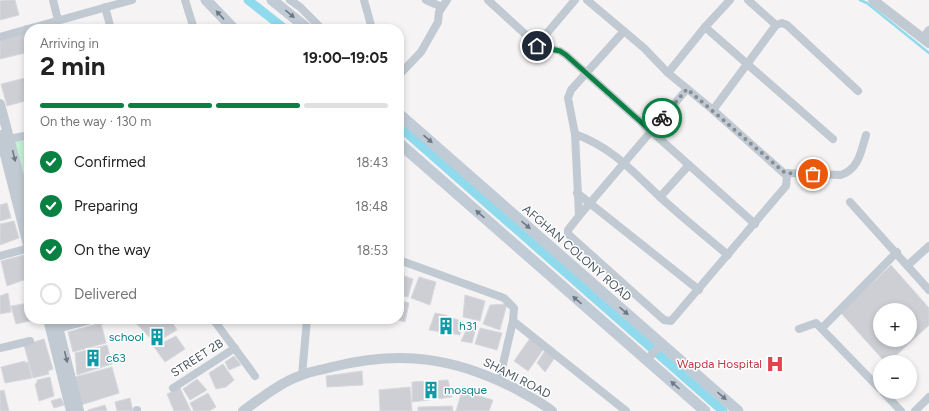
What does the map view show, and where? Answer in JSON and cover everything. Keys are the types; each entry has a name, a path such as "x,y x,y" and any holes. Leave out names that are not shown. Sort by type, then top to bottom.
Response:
{"main road":[{"path":"206,0 229,24"},
{"path":"272,0 302,24"},
{"name":"AFGHAN COLONY ROAD","path":"404,118 738,411"},
{"path":"404,147 705,411"}],"street":[{"path":"53,0 58,20"},
{"path":"49,24 58,20 132,0"},
{"path":"185,0 192,24"},
{"path":"290,0 300,7 317,24"},
{"path":"364,0 371,24"},
{"path":"404,70 421,52 438,22 439,12 445,3 426,0"},
{"path":"488,0 537,46 560,51 755,224"},
{"path":"537,46 575,0"},
{"path":"587,0 644,48 668,73 713,110 787,176 786,186 699,290 671,321 664,320 568,234 568,230 623,162 687,89"},
{"path":"668,73 705,27 730,0"},
{"path":"748,0 776,25"},
{"path":"873,0 927,37"},
{"path":"105,7 110,24"},
{"path":"713,110 776,25 782,23 787,25 858,91"},
{"path":"705,27 833,139"},
{"path":"579,216 575,134 568,98 571,90 624,31"},
{"path":"0,37 24,34"},
{"path":"0,104 4,138 24,218"},
{"path":"575,134 603,146 728,255"},
{"path":"4,138 24,135"},
{"path":"785,173 841,175 848,173 856,165 866,135"},
{"path":"4,138 24,199"},
{"path":"660,197 689,165"},
{"path":"577,193 699,290"},
{"path":"850,202 897,252 929,290"},
{"path":"908,265 929,246"},
{"path":"0,256 24,249"},
{"path":"822,328 897,252"},
{"path":"404,262 504,298 514,308 513,320 499,381"},
{"path":"513,320 626,411"},
{"path":"799,329 816,323 873,382"},
{"path":"55,326 66,324"},
{"path":"217,324 255,376"},
{"path":"302,375 307,324"},
{"path":"55,326 71,411"},
{"path":"55,326 79,411"},
{"path":"0,348 30,341"},
{"path":"647,360 662,344"},
{"name":"STREET 2B","path":"173,388 234,348"},
{"name":"SHAMI ROAD","path":"243,411 261,398 302,375 362,360 396,357 438,361 470,368 542,403 552,411"},
{"path":"914,411 929,397"},
{"path":"890,399 901,411"}],"green space":[{"path":"24,138 24,181 12,141"}],"building":[{"path":"15,0 19,15 0,20 0,1"},
{"path":"24,32 24,53 0,59 0,40"},
{"path":"24,78 24,101 7,106 1,84"},
{"path":"7,203 11,218 0,221 0,205"},
{"path":"14,221 19,238 0,245 0,224"},
{"path":"24,255 24,280 7,286 1,261"},
{"path":"891,265 929,308 929,325 917,336 917,303 873,303 873,347 905,347 897,355 879,355 841,313"},
{"path":"404,276 413,279 408,297 404,296"},
{"path":"419,277 436,282 430,305 411,298"},
{"path":"8,293 11,312 0,314 0,296"},
{"path":"465,295 485,301 480,321 463,317"},
{"path":"404,302 409,303 404,322"},
{"path":"24,304 24,322 16,324 11,306"},
{"path":"507,304 500,330 483,324 490,305"},
{"name":"h31","path":"435,313 463,322 460,335 429,330"},
{"path":"101,324 106,343 73,352 68,332"},
{"name":"school","path":"137,324 173,324 177,330 155,343"},
{"path":"469,324 476,327 472,343 461,341"},
{"path":"480,328 502,333 497,350 475,344"},
{"path":"176,336 185,349 165,362 154,347"},
{"path":"531,337 545,347 528,371 514,361"},
{"path":"44,339 53,369 48,371 49,374 33,378 24,345"},
{"name":"c63","path":"107,345 112,364 77,375 75,353"},
{"path":"546,349 556,356 545,372 537,363"},
{"path":"234,356 241,365 229,370 225,362"},
{"path":"25,361 25,363 28,362 32,378 5,383 1,367"},
{"path":"223,364 234,380 226,387 216,389 209,373"},
{"path":"112,367 119,393 81,405 75,377"},
{"path":"362,371 363,385 327,387 326,376"},
{"path":"50,377 54,396 39,401 35,384 37,383 37,380"},
{"path":"197,379 207,390 190,400 183,389"},
{"name":"mosque","path":"448,380 452,397 412,402 412,382"},
{"path":"410,387 412,411 380,411 379,390"},
{"path":"180,388 191,411 174,411 167,394"},
{"path":"4,390 9,411 0,411 0,391"},
{"path":"462,391 493,400 489,411 456,411"},
{"path":"208,393 216,407 209,411 194,411 190,403"},
{"path":"61,398 64,405 54,408 51,401"},
{"path":"130,398 133,411 117,411 115,402"},
{"path":"105,405 107,411 88,411 88,410"},
{"path":"452,406 453,411 418,411 418,407"}],"waterway":[{"path":"248,0 279,24"},
{"path":"860,0 867,3 929,53"},
{"path":"404,130 723,411"}],"way so far":[{"path":"662,118 687,89 785,173 813,174"}],"place":[{"name":"h31","path":"446,326"},
{"name":"school","path":"157,337"},
{"name":"c63","path":"93,358"},
{"name":"Wapda Hospital","path":"775,364"},
{"name":"mosque","path":"431,390"}],"route":[{"path":"537,46 560,51 566,55 585,74 651,131 662,118"}]}
